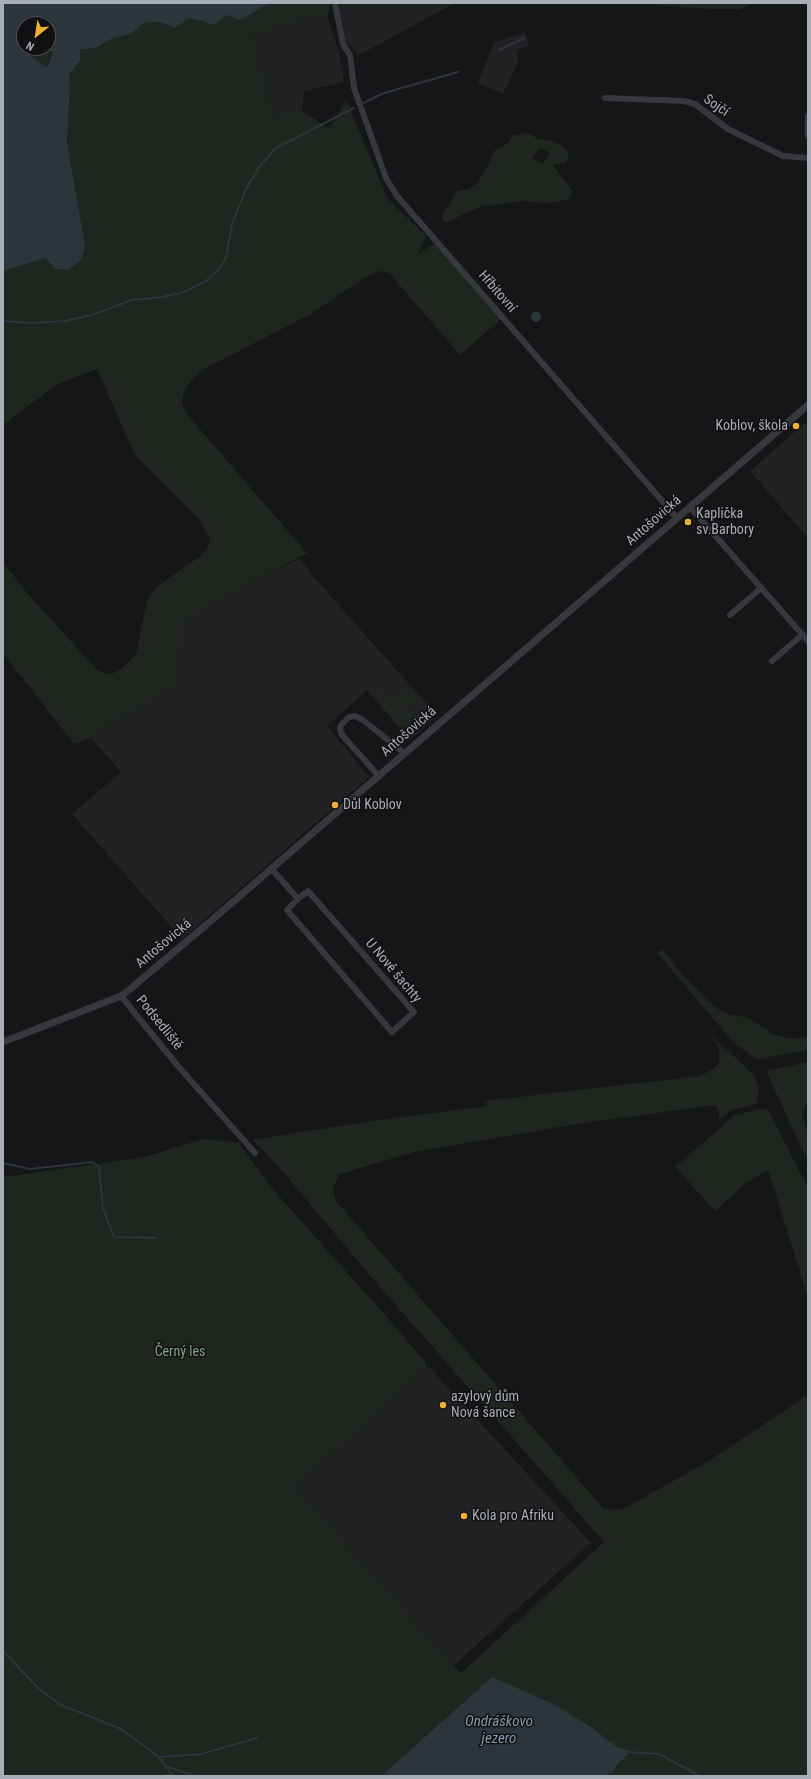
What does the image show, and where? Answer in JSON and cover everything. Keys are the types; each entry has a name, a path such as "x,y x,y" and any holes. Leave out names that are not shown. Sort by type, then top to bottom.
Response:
{"street":[{"name":"Hřbitovní","path":"335,3 343,44 350,55 354,88 386,178 397,196 677,518"},
{"name":"Sojčí","path":"605,98 684,101 695,104 728,129 783,156 808,158"},
{"path":"808,116 808,136"},
{"name":"Antošovická","path":"3,1042 121,996 212,920 270,868 808,405"},
{"path":"690,507 808,641"},
{"path":"730,615 761,588"},
{"path":"772,661 802,635"},
{"path":"378,775 342,735 340,730 341,725 349,717 355,716 363,720 404,753"},
{"path":"270,868 298,900"},
{"name":"U Nové šachty","path":"308,891 414,1012 392,1032 288,910 298,900 308,891"},
{"name":"Podsedliště","path":"121,996 177,1065 255,1153"}],"shaded area":[{"path":"339,3 455,3 359,55 345,41"},
{"path":"327,17 339,52 344,82 304,91 302,111 273,115 253,34 305,19"},
{"path":"526,33 529,45 518,50 518,62 503,94 478,83 494,42"},
{"path":"805,423 808,426 808,538 750,471"},
{"path":"300,558 311,574 434,712 435,717 410,740 367,690 327,726 369,777 182,939 72,814 121,772 91,738 98,731 174,684 183,620 258,578"},
{"path":"429,1367 591,1543 454,1665 295,1487 426,1368"}],"green space":[{"path":"270,3 329,3 330,9 327,17 305,19 253,34 273,115 302,111 330,129 346,99 387,198 426,236 418,254 435,243 501,319 460,355 389,273 378,271 361,280 309,315 204,369 191,381 184,392 182,402 185,412 307,553 258,578 184,620 174,685 98,731 91,738 74,744 3,653 3,562 27,593 97,670 106,674 114,673 125,666 136,654 147,600 159,585 202,555 208,547 210,539 199,519 135,455 97,369 56,385 3,425 3,271 45,257 56,269 82,259 85,245 67,141 70,88 69,75 80,61 80,50 96,48 113,38 131,34 144,23 160,22 175,28 190,18 213,25 227,15 240,20"},
{"path":"667,3 753,3 740,9 711,9 653,5"},
{"path":"31,56 52,56 48,67 35,60"},
{"path":"530,133 537,139 552,141 562,145 569,156 565,163 554,165 554,167 573,192 571,196 568,199 550,203 524,201 482,206 447,222 444,221 442,219 443,214 458,190 467,190 476,184 488,167 494,151 509,142 513,135","holes":["540,149 544,149 549,153 548,158 542,164 532,158"]},
{"path":"411,686 419,695 401,711 415,723 405,732 374,696 382,689 393,701"},
{"path":"662,949 681,973 707,1000 721,1011 728,1014 749,1018 774,1035 792,1039 808,1037 808,1050 759,1059 752,1056 733,1042 657,953"},
{"name":"Černý les","path":"711,1035 754,1075 759,1088 756,1104 734,1109 719,1120 719,1110 715,1105 576,1124 414,1152 340,1174 333,1187 336,1201 604,1509 618,1510 625,1508 707,1462 808,1395 808,1776 603,1776 613,1772 628,1751 616,1746 594,1729 492,1677 381,1776 3,1776 3,1177 144,1157 203,1139 239,1143 269,1185 426,1363 426,1368 295,1487 461,1673 604,1542 373,1279 272,1159 252,1140 372,1121 487,1106 484,1101 699,1076 712,1070 719,1063 719,1048"},
{"path":"808,1062 808,1100 802,1114 808,1135 808,1162 766,1071"},
{"path":"762,1109 768,1110 808,1188 808,1297 768,1170 745,1184 715,1211 675,1167 735,1115"}],"water":[{"path":"3,3 270,3 240,20 227,15 214,25 190,18 175,28 160,22 144,23 131,34 113,38 96,48 80,50 80,61 69,75 70,88 67,141 85,245 82,259 68,270 56,269 45,258 3,271"},
{"path":"534,312 538,312 540,313 540,321 534,322 531,319 531,315"},
{"name":"Ondráškovo jezero","path":"492,1677 555,1705 594,1729 616,1746 629,1751 627,1755 618,1764 613,1772 603,1776 381,1776"}],"waterway":[{"path":"499,50 524,38"},
{"path":"363,103 384,93 458,72"},
{"path":"3,321 31,323 65,321 92,315 132,300 162,297 184,292 206,281 220,268 226,257 232,224 246,189 259,167 276,148 354,108"},
{"path":"3,1163 30,1169 92,1162 99,1167 103,1209 114,1237 156,1238"},
{"path":"3,1651 38,1688 59,1704 121,1729 159,1757 173,1776"},
{"path":"159,1757 201,1754 257,1738"},
{"path":"627,1752 659,1754 700,1776"},
{"path":"168,1767 195,1776"},
{"path":"160,1776 172,1774"}],"place":[{"name":"Koblov, škola","path":"796,426"},
{"name":"Kaplička sv.Barbory","path":"688,522"},
{"name":"Důl Koblov","path":"335,805"},
{"name":"azylový dům Nová šance","path":"443,1405"},
{"name":"Kola pro Afriku","path":"464,1516"}]}
